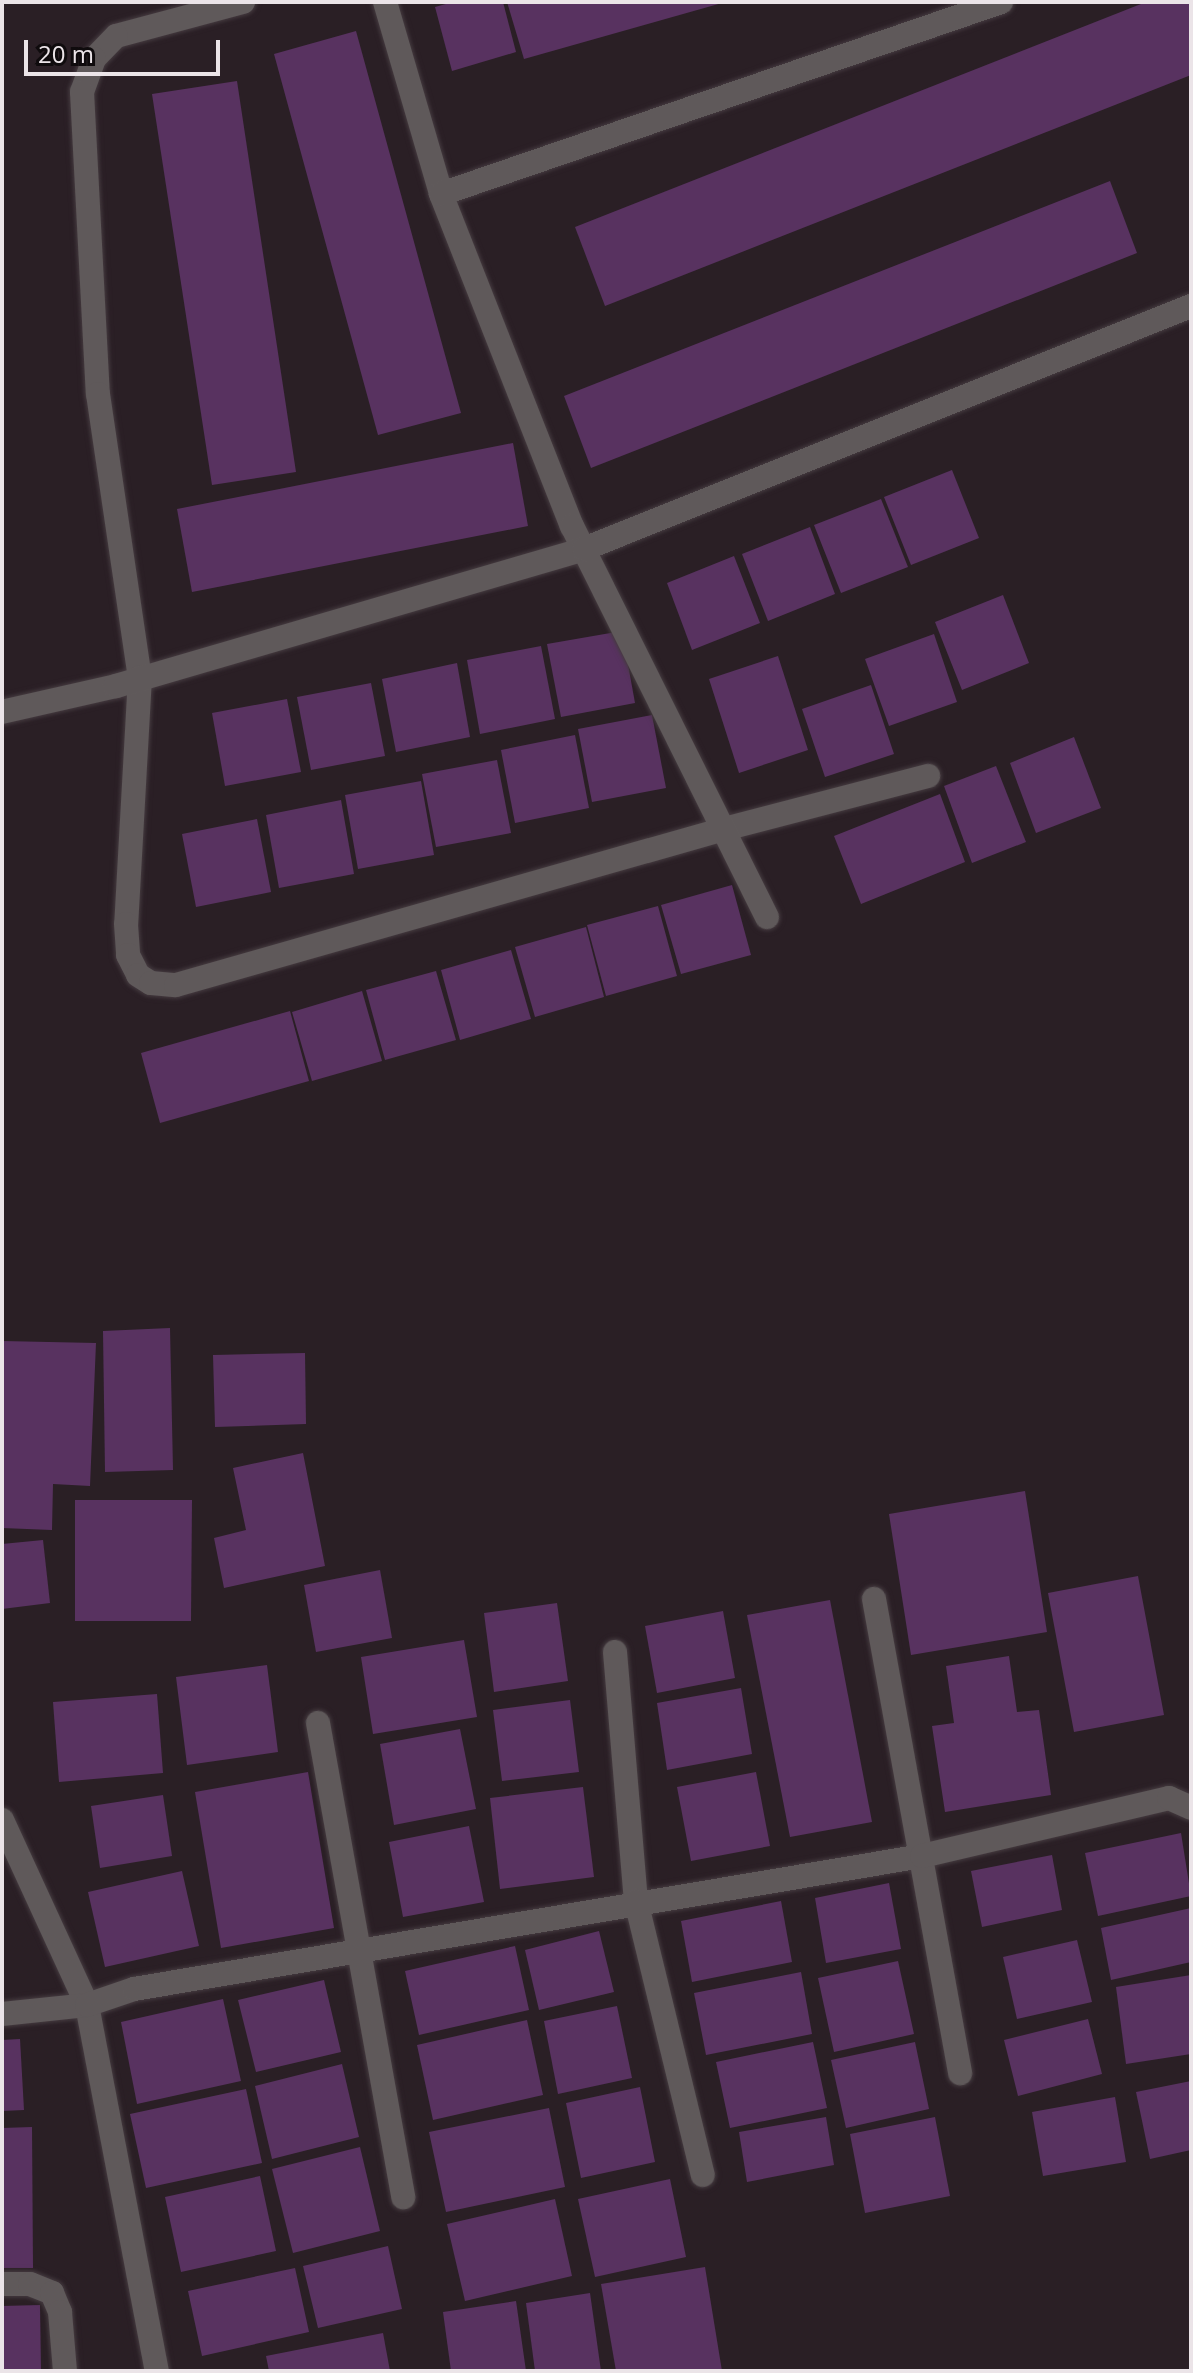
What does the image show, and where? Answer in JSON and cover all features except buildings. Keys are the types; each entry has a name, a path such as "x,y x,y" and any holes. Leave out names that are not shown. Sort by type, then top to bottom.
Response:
{"street":[{"path":"243,2 116,36 94,59 82,92 98,394 140,677 126,924 128,955 138,975 151,983 176,985 724,829 928,776"},
{"path":"385,2 441,194 584,549 767,917"},
{"path":"441,194 1001,2"},
{"path":"2,712 116,686 584,549 1191,306"},
{"path":"874,1599 960,2073"},
{"path":"615,1652 636,1901 703,2175"},
{"path":"318,1723 403,2197"},
{"path":"2,2014 76,2005 134,1989 359,1953 636,1901 922,1856 1169,1798 1191,1808"},
{"path":"2,1820 76,2005 157,2371"},
{"path":"2,2284 30,2284 52,2293 60,2312 65,2371"}]}
